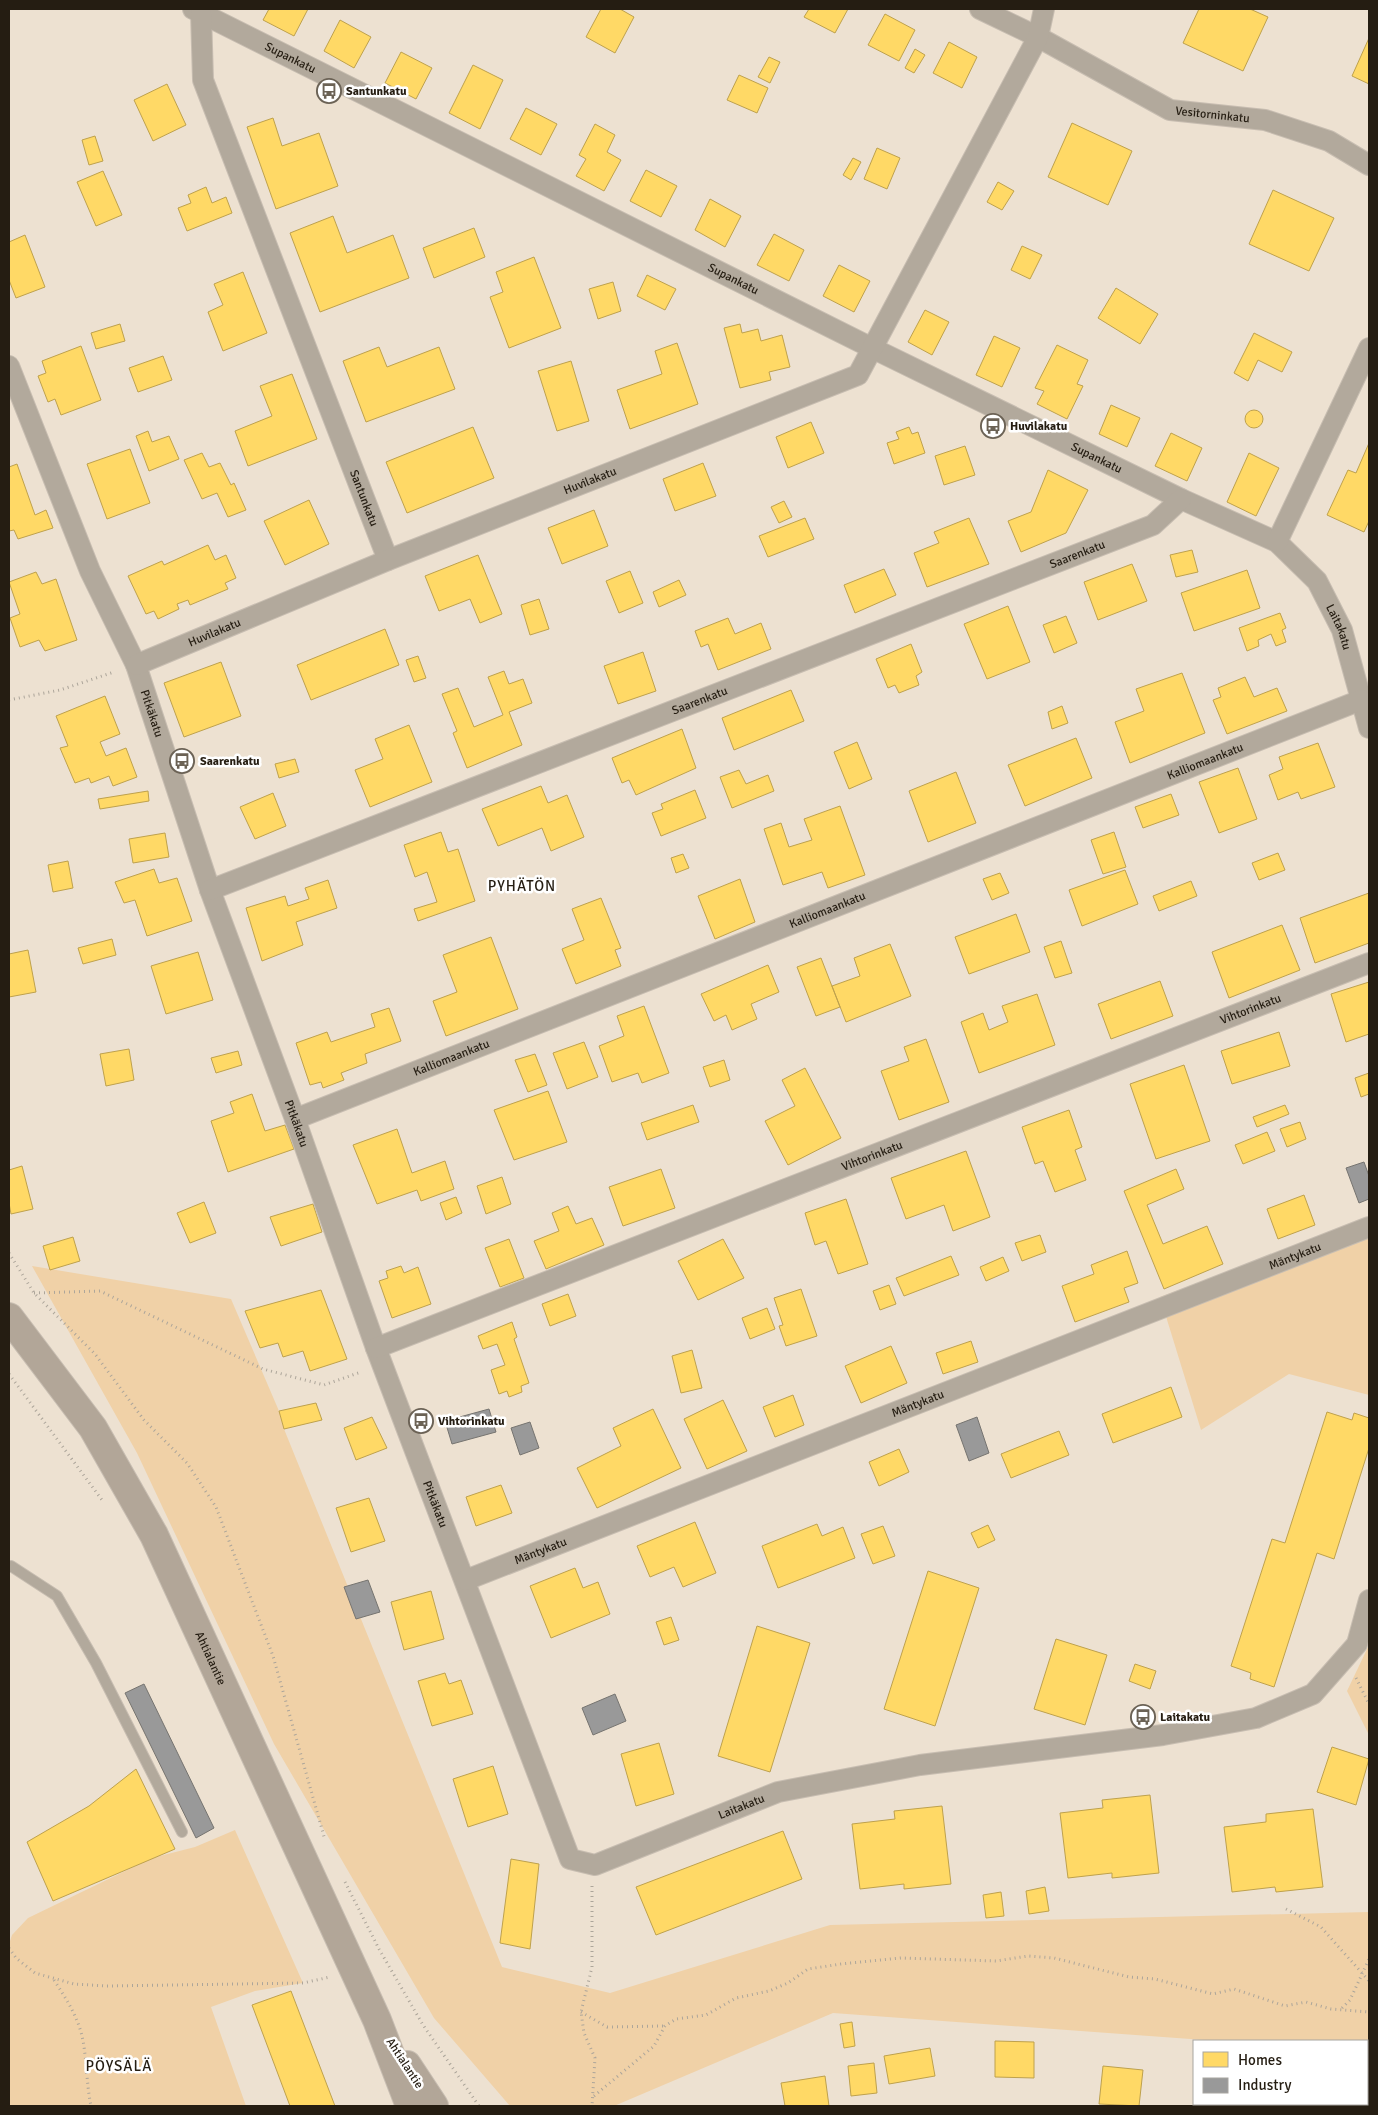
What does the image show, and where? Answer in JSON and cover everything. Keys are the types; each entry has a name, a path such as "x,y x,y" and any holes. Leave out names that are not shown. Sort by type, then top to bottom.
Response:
{"main road":[{"name":"Ahtialantie","path":"9,1317 93,1428 154,1535 377,2020 410,2106"},
{"name":"Ahtialantie","path":"377,2020 434,2106"}],"street":[{"name":"Vesitorninkatu","path":"980,9 1038,37 1170,110 1265,120 1329,141 1369,165"},
{"name":"Huvilakatu","path":"136,665 388,560 858,375 1038,37 1044,9"},
{"name":"Supankatu","path":"197,11 872,348 1181,499 1277,542"},
{"name":"Santunkatu","path":"197,11 203,80 388,560"},
{"path":"1277,542 1369,348"},
{"name":"Pitkäkatu","path":"9,366 90,571 136,665 210,890 295,1119 379,1356 466,1580 570,1860 595,1865"},
{"name":"Saarenkatu","path":"210,890 1153,525 1181,499"},
{"name":"Laitakatu","path":"1277,542 1317,581 1342,630 1369,728"},
{"name":"Kalliomaankatu","path":"295,1119 1361,700"},
{"name":"Vihtorinkatu","path":"379,1356 1369,963"},
{"name":"Mäntykatu","path":"466,1580 1369,1227"},
{"name":"Laitakatu","path":"595,1865 778,1792 920,1764 1163,1735 1256,1718 1313,1694 1357,1644 1369,1600"}],"lane":[{"path":"9,1567 11,1566 57,1596 96,1663 182,1832"}],"path":[{"path":"9,700 60,690 136,665"},
{"path":"9,1253 34,1293 96,1354 144,1420 187,1463 216,1507 273,1656 327,1848"},
{"path":"34,1293 100,1292 263,1369 324,1386 379,1356"},
{"path":"9,1374 105,1504"},
{"path":"592,2106 595,2058 584,2033 581,2012 592,1967 591,1894 595,1865"},
{"path":"344,1881 379,1949 423,2025 479,2106"},
{"path":"1286,1909 1321,1927 1369,1981"},
{"path":"9,1948 16,1958 35,1973 54,1980 107,1986 303,1983 330,1977"},
{"path":"594,2096 654,2046 665,2026 676,2019 706,2015 736,1998 769,1991 788,1983 808,1969 901,1958 996,1961 1028,1956 1054,1958 1129,1977 1155,1979 1213,1994 1234,1989 1285,2006 1306,2002 1331,2009 1342,2008 1369,2012"},
{"path":"1342,2008 1350,2000 1369,1959"},
{"path":"326,1969 334,1986"},
{"path":"54,1980 72,2009 81,2034 86,2082 91,2106"},
{"path":"581,2012 607,2027 665,2026"}],"shaded area":[{"path":"1369,1219 1369,1395 1289,1374 1201,1430 1160,1297"},
{"path":"32,1266 231,1299 279,1411 284,1429 502,1967 610,1993 830,1925 1369,1912 1369,2106 1304,2106 1368,2105 1368,2040 1204,2040 833,2013 614,2106 510,2106 434,2018 274,1744 137,1453"},
{"path":"1369,1645 1369,1735 1347,1691"},
{"path":"235,1830 303,1983 255,1991 211,2007 246,2106 9,2106 9,1944 12,1935 28,1918 152,1858 195,1847"}],"building: Homes":[{"path":"269,9 308,9 294,36 263,20"},
{"path":"601,9 620,9 634,17 615,53 586,37"},
{"path":"809,9 848,9 835,33 804,17"},
{"path":"1199,9 1250,9 1268,17 1243,71 1183,43"},
{"path":"885,14 915,30 899,61 868,45"},
{"path":"340,20 371,37 354,68 324,51"},
{"path":"1369,38 1369,84 1352,76"},
{"path":"949,42 977,57 962,88 933,73"},
{"path":"915,49 925,55 914,73 905,68"},
{"path":"401,52 432,68 416,99 385,83"},
{"path":"769,57 780,62 770,83 758,77"},
{"path":"473,65 503,80 480,129 449,113"},
{"path":"739,75 768,88 757,113 727,100"},
{"path":"167,84 186,125 153,141 134,100"},
{"path":"526,108 557,124 541,155 510,139"},
{"path":"273,118 282,146 319,133 338,186 276,209 247,127"},
{"path":"1072,123 1132,151 1108,205 1048,177"},
{"path":"595,124 615,135 607,152 621,160 604,191 576,176 586,159 579,155"},
{"path":"95,136 103,161 89,165 82,140"},
{"path":"877,148 900,158 887,189 864,179"},
{"path":"853,158 861,162 851,180 843,175"},
{"path":"646,170 677,186 661,217 630,201"},
{"path":"103,171 122,215 96,226 77,182"},
{"path":"998,182 1014,191 1002,210 987,202"},
{"path":"206,187 212,203 226,197 232,213 187,231 178,208 191,203 188,195"},
{"path":"1273,190 1334,218 1309,271 1249,244"},
{"path":"710,199 741,216 725,247 695,230"},
{"path":"333,216 347,253 393,235 409,278 320,312 290,233"},
{"path":"474,228 485,257 434,278 423,248"},
{"path":"774,234 804,250 789,281 757,265"},
{"path":"25,235 45,287 16,298 9,280 9,242"},
{"path":"1022,246 1042,255 1030,279 1011,270"},
{"path":"534,257 561,328 509,348 490,297 503,292 496,272"},
{"path":"839,265 870,281 854,312 823,296"},
{"path":"243,272 267,333 223,351 208,312 223,305 214,284"},
{"path":"647,275 676,289 665,310 637,296"},
{"path":"613,282 621,311 598,319 589,289"},
{"path":"1116,288 1158,314 1140,344 1098,318"},
{"path":"925,310 949,322 932,355 908,342"},
{"path":"120,324 125,341 96,349 91,333"},
{"path":"740,324 742,333 758,329 761,341 782,335 790,367 769,372 771,380 740,388 724,328"},
{"path":"1254,333 1292,352 1282,372 1258,360 1248,381 1234,373"},
{"path":"994,336 1020,348 1002,387 976,375"},
{"path":"677,343 698,404 630,429 617,390 662,374 655,351"},
{"path":"1057,345 1088,360 1077,384 1083,386 1067,419 1037,404 1044,391 1035,388"},
{"path":"81,346 101,400 61,415 55,399 48,402 38,376 46,373 42,361"},
{"path":"379,347 387,367 439,347 455,389 366,422 343,361"},
{"path":"163,356 172,380 138,392 129,368"},
{"path":"571,361 589,421 557,431 538,371"},
{"path":"292,374 317,439 248,466 235,431 272,416 260,386"},
{"path":"1111,405 1140,418 1127,447 1099,434"},
{"path":"1254,410 1260,413 1263,419 1260,425 1254,428 1248,425 1245,419 1248,413"},
{"path":"811,422 824,453 788,468 776,437"},
{"path":"473,427 494,478 407,513 386,462"},
{"path":"909,427 912,434 918,432 925,453 894,464 887,443 899,439 896,432"},
{"path":"148,431 152,442 169,436 179,459 149,471 136,436"},
{"path":"1171,433 1202,448 1187,481 1155,466"},
{"path":"1369,443 1369,521 1364,532 1327,515 1348,470 1356,473"},
{"path":"965,446 975,475 944,485 935,456"},
{"path":"130,449 150,503 107,519 87,464"},
{"path":"202,453 209,467 220,463 231,485 234,483 246,510 228,517 217,493 202,499 184,460"},
{"path":"1249,453 1279,468 1256,516 1227,502"},
{"path":"703,463 716,496 675,511 663,479"},
{"path":"17,464 35,515 46,510 53,528 18,539 14,530 9,531 9,467"},
{"path":"1048,470 1088,490 1066,533 1021,552 1008,521 1031,512"},
{"path":"309,500 329,544 285,565 264,521"},
{"path":"784,501 792,517 779,523 771,507"},
{"path":"594,510 608,546 562,564 548,528"},
{"path":"805,518 814,539 768,557 759,536"},
{"path":"969,518 989,564 927,587 914,553 939,543 934,532"},
{"path":"208,545 215,560 226,555 236,578 225,583 228,589 190,605 188,600 177,604 179,609 158,619 154,611 146,614 128,576 162,561 164,565"},
{"path":"1192,550 1198,572 1176,577 1170,555"},
{"path":"478,555 502,614 480,623 470,599 439,611 425,576"},
{"path":"1132,564 1147,601 1098,620 1084,582"},
{"path":"884,569 896,595 855,613 844,585"},
{"path":"1247,570 1260,608 1194,631 1181,593"},
{"path":"630,571 643,603 619,613 606,581"},
{"path":"36,572 42,584 56,579 77,640 45,651 39,640 20,647 10,618 20,614 9,582"},
{"path":"679,580 686,595 659,607 653,592"},
{"path":"539,599 549,629 530,635 521,605"},
{"path":"1008,606 1030,662 987,679 964,624"},
{"path":"1280,613 1286,628 1282,630 1286,642 1276,646 1271,634 1258,640 1259,646 1247,651 1239,628"},
{"path":"1066,616 1077,643 1054,653 1043,625"},
{"path":"728,618 735,634 761,623 771,649 718,670 708,644 701,647 695,631"},
{"path":"385,629 399,665 311,700 297,665"},
{"path":"911,644 922,672 916,676 919,685 899,693 895,685 888,688 876,659"},
{"path":"643,652 656,691 618,704 604,666"},
{"path":"418,656 426,678 414,682 406,660"},
{"path":"221,662 241,716 184,737 164,683"},
{"path":"504,671 509,684 523,679 532,703 509,712 522,745 467,768 453,733 457,731 442,694 458,688 474,727 503,715 488,677"},
{"path":"1182,673 1205,733 1130,763 1115,722 1144,711 1136,689"},
{"path":"1245,677 1254,697 1277,688 1287,711 1227,734 1213,700 1221,697 1218,688"},
{"path":"791,690 804,721 734,750 722,718"},
{"path":"105,696 120,734 100,742 106,756 126,748 137,777 113,786 109,776 91,783 89,778 75,783 60,748 68,746 56,716"},
{"path":"1062,706 1068,723 1052,729 1048,712"},
{"path":"409,725 432,782 370,807 355,770 383,759 375,739"},
{"path":"682,729 696,768 636,795 629,780 622,783 612,758"},
{"path":"1076,738 1092,778 1025,806 1008,765"},
{"path":"857,742 872,779 849,789 834,752"},
{"path":"1318,743 1335,787 1301,799 1298,792 1278,800 1269,775 1283,769 1279,757"},
{"path":"295,759 299,772 279,778 275,764"},
{"path":"1238,768 1257,819 1219,833 1199,782"},
{"path":"739,770 746,784 768,775 774,791 732,808 720,777"},
{"path":"956,772 976,823 928,842 909,791"},
{"path":"541,786 548,803 567,795 584,837 551,851 542,828 498,846 482,809"},
{"path":"695,790 706,818 661,836 652,813 663,809 661,804"},
{"path":"148,791 149,801 100,809 98,799"},
{"path":"273,793 286,826 255,839 240,807"},
{"path":"1171,794 1179,815 1143,828 1135,807"},
{"path":"840,806 865,875 828,888 822,872 783,885 764,829 781,823 789,847 812,840 804,819"},
{"path":"441,832 448,852 458,849 475,901 418,921 414,909 437,902 427,872 415,877 404,845"},
{"path":"1114,832 1126,867 1103,874 1091,840"},
{"path":"165,833 169,857 133,863 129,839"},
{"path":"1278,853 1285,870 1259,880 1252,863"},
{"path":"683,854 689,868 676,873 671,858"},
{"path":"68,861 73,888 53,892 48,865"},
{"path":"154,869 159,883 177,878 192,921 147,936 135,900 124,903 115,882"},
{"path":"1125,870 1138,904 1082,926 1069,890"},
{"path":"1000,873 1009,893 992,900 983,879"},
{"path":"740,879 755,922 715,939 698,896"},
{"path":"328,880 337,908 296,922 303,945 262,961 246,908 285,896 288,906 309,899 305,888"},
{"path":"1191,881 1197,896 1159,911 1153,896"},
{"path":"1369,893 1369,943 1315,963 1300,918"},
{"path":"601,898 621,948 615,950 621,966 576,984 562,949 584,940 572,909"},
{"path":"1016,914 1030,952 969,974 955,937"},
{"path":"1282,925 1300,970 1229,998 1212,952"},
{"path":"491,937 518,1009 446,1036 433,1001 457,992 443,955"},
{"path":"112,939 116,955 83,964 78,948"},
{"path":"1061,941 1072,973 1055,978 1044,947"},
{"path":"890,944 911,996 846,1022 832,986 860,976 854,958"},
{"path":"28,950 36,992 9,997 9,954"},
{"path":"198,952 213,1000 166,1014 151,966"},
{"path":"821,958 840,1007 816,1016 797,967"},
{"path":"768,965 779,992 751,1004 757,1019 732,1030 726,1015 714,1021 701,994"},
{"path":"1160,981 1173,1016 1111,1039 1098,1004"},
{"path":"1369,982 1369,1034 1346,1042 1331,994"},
{"path":"1037,994 1055,1045 979,1073 961,1022 983,1013 989,1030 1008,1022 1002,1006"},
{"path":"644,1006 669,1073 642,1083 638,1073 612,1082 599,1046 624,1036 617,1016"},
{"path":"389,1008 401,1041 365,1054 367,1063 341,1073 344,1080 323,1088 321,1082 310,1085 296,1043 327,1032 331,1042 375,1027 371,1014"},
{"path":"1279,1032 1290,1066 1232,1084 1221,1051"},
{"path":"926,1039 949,1102 899,1120 881,1071 909,1061 904,1047"},
{"path":"584,1042 598,1077 567,1089 553,1053"},
{"path":"129,1049 134,1080 106,1086 100,1054"},
{"path":"238,1051 242,1065 216,1073 211,1058"},
{"path":"535,1054 547,1085 528,1092 515,1060"},
{"path":"724,1060 730,1080 710,1087 703,1067"},
{"path":"1184,1065 1210,1141 1156,1159 1130,1084"},
{"path":"805,1068 841,1138 788,1165 765,1121 795,1106 782,1080"},
{"path":"1369,1073 1369,1094 1361,1097 1355,1078"},
{"path":"548,1091 567,1142 514,1160 494,1110"},
{"path":"252,1094 265,1131 285,1125 294,1149 228,1172 211,1121 234,1113 230,1102"},
{"path":"693,1105 699,1122 647,1140 641,1123"},
{"path":"1285,1105 1289,1114 1257,1127 1253,1117"},
{"path":"1069,1110 1082,1147 1075,1150 1086,1180 1055,1192 1043,1161 1035,1164 1022,1127"},
{"path":"1300,1122 1306,1139 1287,1147 1280,1129"},
{"path":"397,1129 412,1173 445,1161 454,1189 421,1201 417,1190 377,1204 353,1145"},
{"path":"1267,1132 1275,1151 1243,1164 1235,1145"},
{"path":"966,1151 990,1217 953,1231 944,1205 906,1219 891,1178"},
{"path":"22,1166 33,1209 11,1214 9,1170"},
{"path":"661,1169 675,1208 623,1226 609,1187"},
{"path":"1176,1169 1184,1189 1147,1205 1163,1244 1207,1226 1223,1264 1164,1289 1124,1191"},
{"path":"502,1177 511,1204 486,1214 477,1186"},
{"path":"1304,1195 1315,1225 1278,1239 1267,1209"},
{"path":"456,1197 462,1213 446,1220 440,1203"},
{"path":"846,1199 868,1264 838,1274 826,1241 815,1245 805,1213"},
{"path":"204,1202 216,1233 190,1243 177,1213"},
{"path":"313,1204 322,1232 281,1246 270,1217"},
{"path":"568,1206 576,1224 592,1218 604,1245 546,1269 534,1241 559,1231 552,1213"},
{"path":"1040,1235 1046,1252 1022,1261 1015,1243"},
{"path":"73,1237 80,1261 50,1270 43,1246"},
{"path":"509,1239 524,1278 500,1287 485,1248"},
{"path":"723,1239 744,1278 698,1300 678,1261"},
{"path":"1127,1251 1138,1283 1124,1288 1129,1302 1075,1322 1062,1286 1094,1274 1091,1265"},
{"path":"951,1256 959,1275 904,1296 896,1278"},
{"path":"1003,1257 1009,1271 986,1281 980,1267"},
{"path":"401,1266 404,1273 418,1267 431,1304 392,1318 379,1281 388,1278 386,1271"},
{"path":"889,1285 896,1304 880,1310 873,1291"},
{"path":"801,1289 817,1336 786,1346 779,1326 783,1325 774,1298"},
{"path":"321,1290 347,1359 310,1371 303,1351 283,1357 278,1343 260,1348 245,1311"},
{"path":"568,1294 576,1316 550,1326 542,1304"},
{"path":"767,1308 775,1329 750,1339 742,1318"},
{"path":"512,1322 517,1337 514,1339 529,1383 521,1386 522,1392 509,1397 507,1391 499,1394 491,1370 505,1365 497,1344 483,1349 478,1336"},
{"path":"971,1341 978,1362 943,1374 936,1353"},
{"path":"891,1346 907,1383 861,1403 845,1366"},
{"path":"692,1350 702,1388 681,1393 672,1356"},
{"path":"1171,1387 1182,1417 1113,1443 1102,1414"},
{"path":"793,1395 804,1425 775,1437 763,1407"},
{"path":"723,1400 747,1451 707,1469 684,1419"},
{"path":"316,1403 322,1420 284,1429 279,1411"},
{"path":"653,1409 681,1468 597,1508 577,1468 621,1446 613,1428"},
{"path":"1327,1412 1352,1420 1354,1413 1369,1418 1369,1448 1334,1559 1317,1553 1274,1687 1250,1679 1251,1673 1231,1666 1272,1539 1285,1543"},
{"path":"372,1417 387,1448 356,1460 344,1428"},
{"path":"1059,1431 1069,1455 1011,1478 1001,1454"},
{"path":"899,1449 909,1472 879,1486 869,1462"},
{"path":"501,1485 512,1513 476,1526 466,1497"},
{"path":"369,1498 385,1541 351,1552 336,1508"},
{"path":"695,1522 716,1573 683,1587 674,1567 650,1577 637,1546"},
{"path":"817,1524 822,1536 843,1527 855,1558 778,1588 762,1546"},
{"path":"988,1525 995,1540 978,1548 971,1533"},
{"path":"883,1526 895,1556 873,1564 861,1534"},
{"path":"575,1568 583,1588 598,1582 610,1614 551,1638 530,1586"},
{"path":"928,1571 979,1588 935,1726 884,1709"},
{"path":"431,1591 444,1639 404,1650 391,1602"},
{"path":"671,1617 679,1640 664,1645 656,1622"},
{"path":"757,1626 810,1643 770,1772 718,1756"},
{"path":"1056,1639 1107,1655 1085,1725 1034,1709"},
{"path":"1135,1664 1156,1671 1150,1689 1129,1681"},
{"path":"445,1673 449,1684 461,1680 473,1714 432,1726 418,1681"},
{"path":"659,1743 674,1794 636,1806 621,1754"},
{"path":"1332,1747 1369,1759 1356,1805 1317,1792"},
{"path":"493,1766 508,1814 468,1827 453,1779"},
{"path":"136,1769 175,1849 53,1901 27,1842 89,1806"},
{"path":"1150,1795 1159,1873 1112,1878 1112,1873 1068,1878 1060,1813 1103,1808 1102,1800"},
{"path":"942,1806 951,1884 904,1889 904,1884 860,1889 852,1824 895,1819 894,1811"},
{"path":"1313,1809 1323,1887 1276,1892 1275,1887 1232,1892 1224,1827 1266,1822 1266,1814"},
{"path":"783,1831 802,1879 656,1935 636,1887"},
{"path":"511,1859 539,1864 530,1949 500,1943"},
{"path":"1045,1887 1049,1911 1029,1914 1026,1891"},
{"path":"1001,1892 1004,1916 986,1918 983,1895"},
{"path":"291,1991 335,2106 290,2106 252,2005"},
{"path":"852,2022 855,2046 844,2048 840,2024"},
{"path":"995,2041 1034,2042 1034,2078 995,2077"},
{"path":"930,2048 935,2076 889,2084 884,2056"},
{"path":"874,2063 877,2093 851,2096 848,2066"},
{"path":"1103,2066 1143,2070 1139,2106 1099,2104"},
{"path":"825,2076 829,2106 785,2106 781,2083"},
{"path":"1235,2105 1276,2105 1276,2106"}],"building: Industry":[{"path":"1364,1162 1369,1176 1369,1199 1359,1203 1346,1168"},
{"path":"489,1409 496,1432 452,1444 445,1421"},
{"path":"977,1417 989,1453 969,1461 956,1425"},
{"path":"530,1422 539,1448 520,1455 511,1428"},
{"path":"368,1580 380,1612 356,1619 344,1587"},
{"path":"144,1684 214,1828 196,1838 125,1693"},
{"path":"615,1694 626,1721 593,1735 582,1708"}],"place":[{"name":"Santunkatu","path":"329,91"},
{"name":"Huvilakatu","path":"993,426"},
{"name":"Saarenkatu","path":"182,761"},
{"name":"Vihtorinkatu","path":"421,1421"},
{"name":"Laitakatu","path":"1143,1717"}],"district":[{"name":"PYHÄTÖN","path":"522,886"},
{"name":"PÖYSÄLÄ","path":"119,2066"}]}
